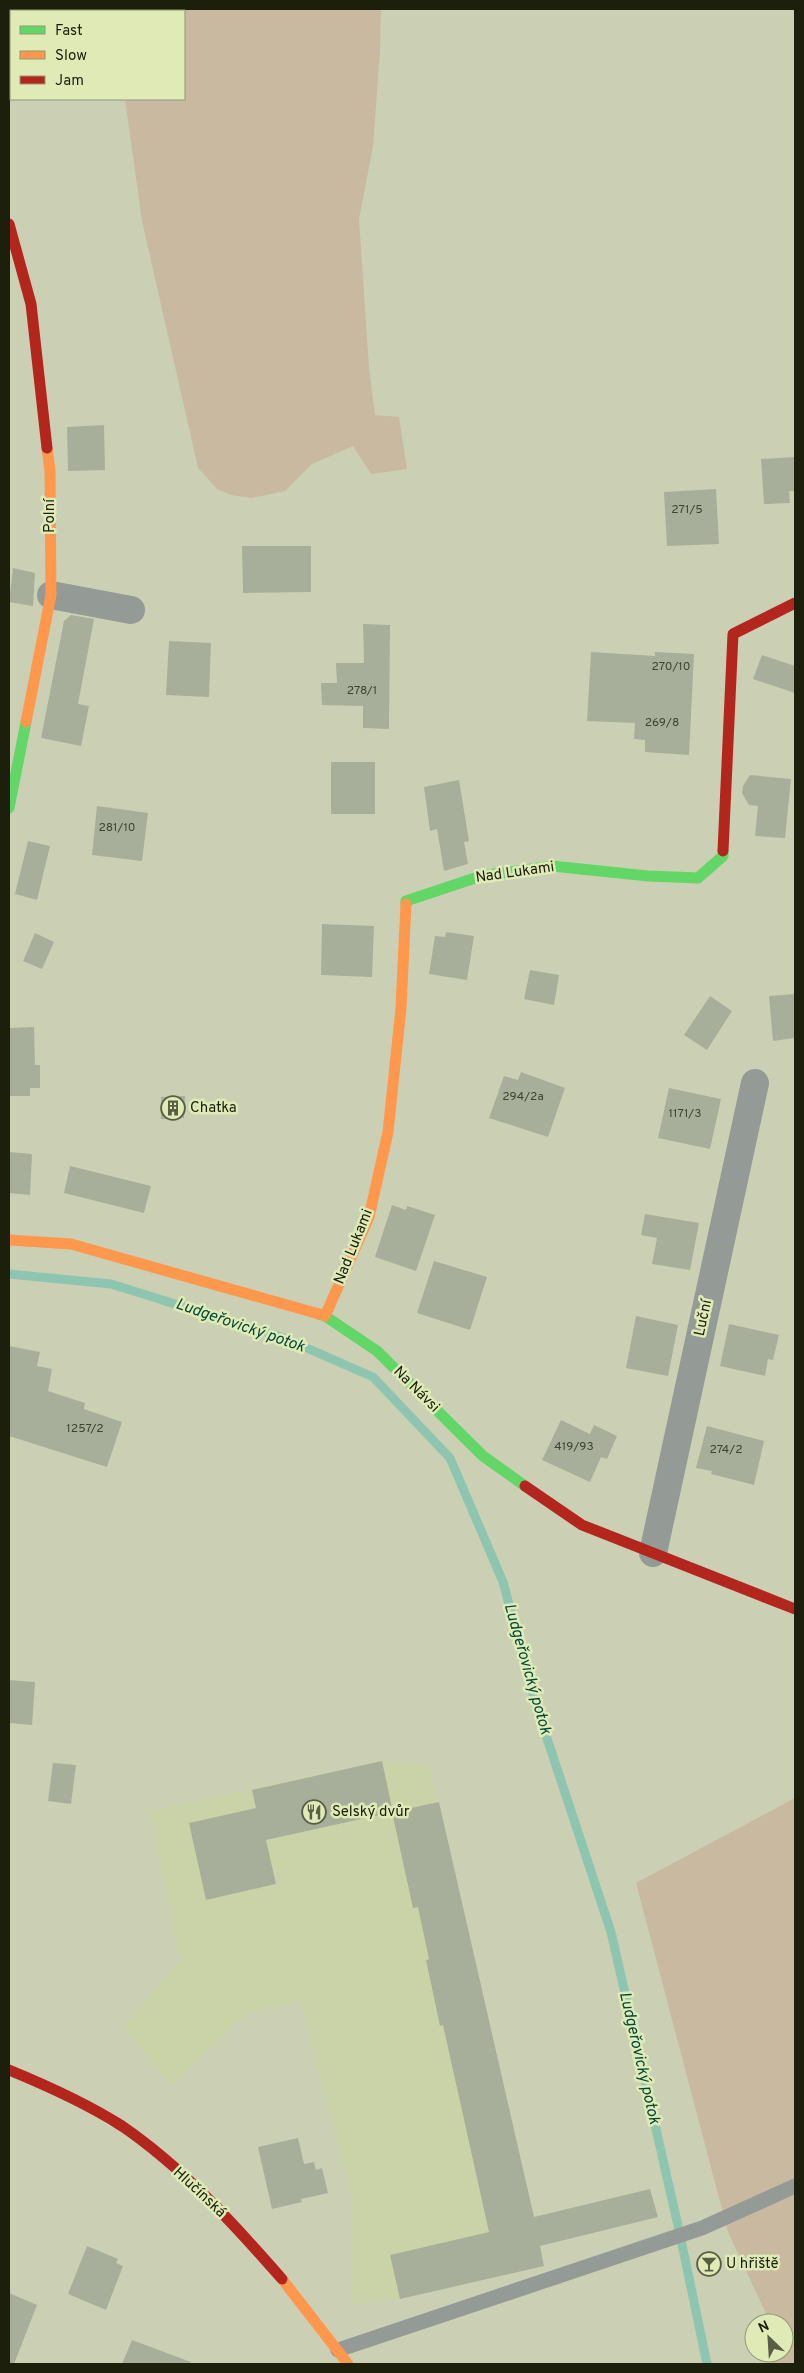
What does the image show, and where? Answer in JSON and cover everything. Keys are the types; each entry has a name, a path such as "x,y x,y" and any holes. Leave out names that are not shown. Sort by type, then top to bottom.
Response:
{"street":[{"name":"Polní","path":"9,224 31,304 50,471 51,595 9,808"},
{"path":"51,595 131,610"},
{"name":"Nad Lukami","path":"325,1316 369,1217 388,1132 401,1008 406,901 481,876 552,866 648,876 698,878 723,856 733,634 795,603"},
{"name":"Luční","path":"653,1553 755,1083"},
{"name":"Na Návsi","path":"9,1240 71,1244 325,1316 377,1352 483,1456 582,1525 795,1609"},
{"name":"Hlučínská","path":"9,2070 84,2104 136,2137 187,2180 236,2228 310,2313 348,2364"}],"lane":[{"path":"338,2350 702,2228 795,2186"}],"shaded area":[{"path":"381,9 373,147 359,219 369,367 375,415 399,417 407,469 371,474 353,446 312,464 285,491 251,498 231,495 217,489 198,468 142,221 125,100 185,100 185,10 112,10"},
{"path":"382,1761 429,1766 544,2266 400,2299 351,2304 352,2197 300,2001 247,2013 172,2085 123,2028 180,1960 150,1811"},
{"path":"795,1798 795,2364 770,2363 794,2363 794,2313 766,2313 728,2232 636,1883"}],"building":[{"path":"104,425 105,470 68,471 67,427"},
{"path":"795,457 795,491 789,491 790,503 764,504 761,459"},
{"path":"716,489 719,544 667,546 664,492"},
{"path":"242,546 311,546 311,592 243,593"},
{"path":"13,568 35,573 33,606 9,602"},
{"path":"71,615 94,619 78,704 89,706 81,746 41,738 64,621"},
{"path":"363,624 390,625 389,729 363,728 363,706 322,705 321,683 337,683 336,663 364,663"},
{"path":"169,641 211,643 209,697 166,695"},
{"path":"591,652 655,656 655,652 694,654 689,755 645,752 645,740 634,739 635,723 587,721"},
{"path":"762,655 795,666 795,693 753,679"},
{"path":"331,762 375,762 375,814 331,814"},
{"path":"750,775 791,779 785,838 755,836 758,806 749,805 742,793 743,786"},
{"path":"459,780 469,841 464,842 468,864 444,871 437,829 430,831 424,787"},
{"path":"97,806 148,813 142,861 92,855"},
{"path":"28,841 50,846 37,900 15,894"},
{"path":"322,924 374,926 372,977 321,975"},
{"path":"446,932 474,936 467,980 429,974 435,936 445,937"},
{"path":"35,933 54,942 42,969 23,961"},
{"path":"530,970 559,975 554,1005 524,999"},
{"path":"795,994 795,1038 773,1041 769,996"},
{"path":"710,996 732,1011 707,1050 684,1035"},
{"path":"34,1027 35,1065 40,1065 40,1088 30,1088 30,1096 9,1096 9,1028"},
{"path":"521,1072 565,1088 548,1137 489,1118 504,1076 518,1080"},
{"path":"669,1088 721,1099 710,1149 658,1138"},
{"name":"Chatka","path":"185,1096 184,1118 161,1119 161,1097"},
{"path":"9,1152 32,1154 30,1195 9,1193"},
{"path":"70,1166 151,1186 144,1213 64,1193"},
{"path":"392,1205 406,1210 407,1206 435,1215 416,1271 375,1257"},
{"path":"645,1214 699,1223 690,1270 652,1264 657,1238 641,1235"},
{"path":"434,1261 487,1277 470,1330 417,1313"},
{"path":"636,1316 678,1325 668,1376 626,1368"},
{"path":"729,1324 779,1335 773,1360 768,1359 765,1376 720,1366"},
{"path":"9,1346 40,1352 37,1366 52,1369 48,1391 85,1403 84,1409 122,1422 107,1467 9,1436"},
{"path":"561,1420 590,1434 594,1425 617,1436 607,1459 601,1457 590,1482 542,1460"},
{"path":"707,1426 764,1441 754,1485 711,1474 712,1471 696,1468"},
{"path":"9,1680 35,1682 32,1725 9,1723"},
{"path":"382,1761 393,1812 266,1840 276,1884 206,1900 189,1823 256,1808 252,1790"},
{"path":"53,1763 76,1765 71,1804 48,1801"},
{"path":"439,1802 534,2217 650,2189 658,2217 540,2246 544,2266 400,2299 390,2255 489,2232 443,2025 440,2026 426,1960 429,1959 418,1907 413,1908 392,1812"},
{"path":"298,2138 304,2164 314,2162 316,2170 322,2168 328,2193 301,2199 302,2202 272,2209 258,2147"},
{"path":"87,2246 118,2259 116,2263 123,2266 106,2310 68,2294"},
{"path":"9,2293 37,2305 14,2364 9,2364"},
{"path":"132,2340 191,2362 190,2364 122,2364"}],"waterway":[{"name":"Ludgeřovický potok","path":"9,1274 111,1284 284,1338 373,1377 450,1458 503,1582 537,1708 611,1932 679,2230 707,2364"}],"traffic: fast":[{"path":"9,808 26,722"},
{"path":"406,904 406,901 481,876 552,866 648,876 698,878 723,856 723,851"},
{"path":"319,1314 325,1316 377,1351 483,1456 525,1486"}],"traffic: slow":[{"path":"26,722 51,595 50,471 47,448"},
{"path":"325,1316 369,1217 388,1132 401,1008 406,904"},
{"path":"9,1240 71,1244 319,1314"},
{"path":"282,2279 348,2364"}],"traffic: jam":[{"path":"9,224 31,304 47,448"},
{"path":"723,851 733,634 795,603"},
{"path":"525,1486 582,1525 795,1609"},
{"path":"9,2070 81,2102 122,2126 144,2142 166,2159 206,2197 282,2279"}],"place":[{"name":"Chatka","path":"173,1108"},
{"name":"Selský dvůr","path":"314,1812"},
{"name":"U hřiště","path":"709,2264"}]}
